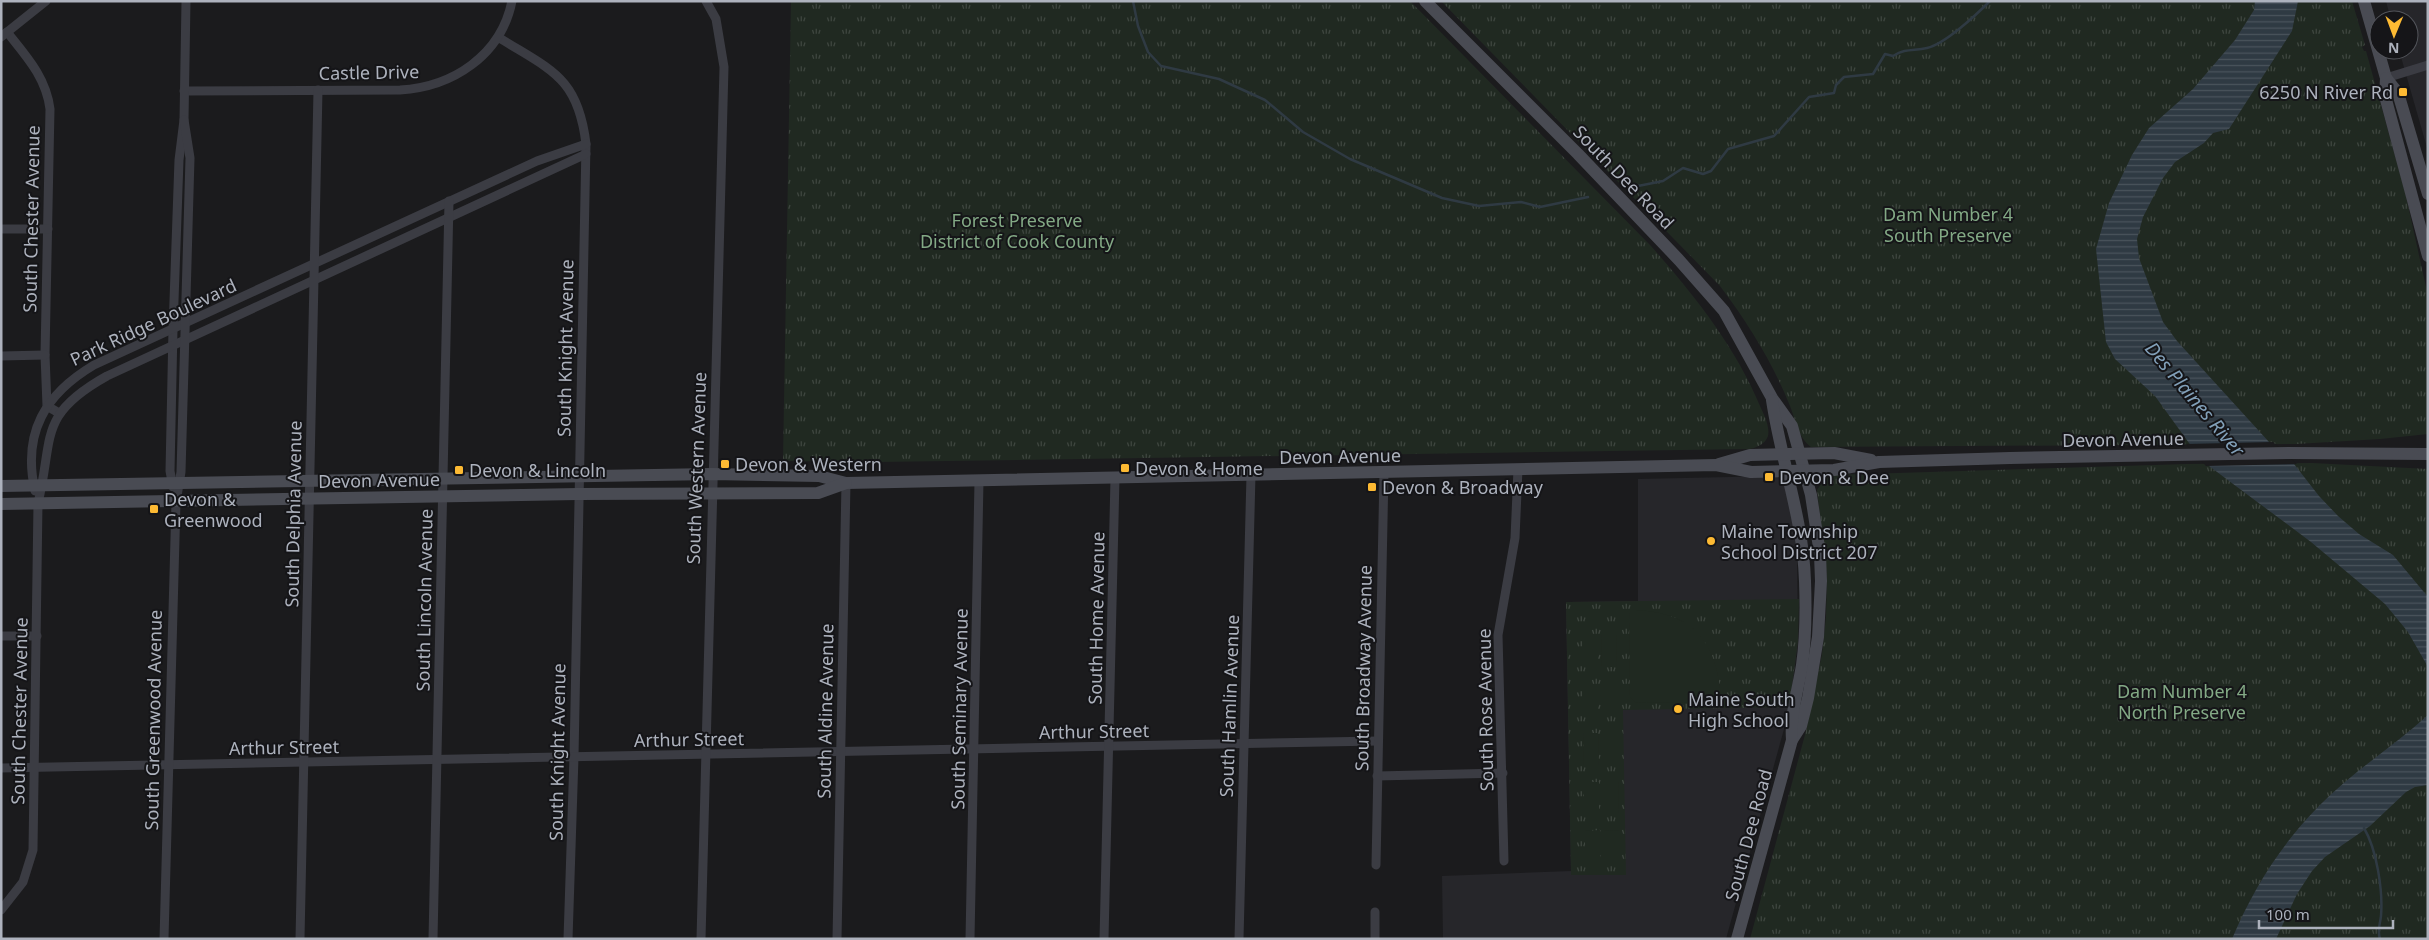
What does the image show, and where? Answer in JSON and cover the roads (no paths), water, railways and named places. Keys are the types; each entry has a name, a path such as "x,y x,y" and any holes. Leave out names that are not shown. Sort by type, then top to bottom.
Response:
{"street":[{"path":"4,34 46,1"},
{"name":"South Greenwood Avenue","path":"176,483 170,471 172,345 179,160 184,120 186,1"},
{"name":"Castle Drive","path":"184,91 400,90 430,86 444,82 466,70 498,37 512,1"},
{"name":"South Western Avenue","path":"701,939 724,67 716,19 706,1"},
{"name":"South Dee Road","path":"1426,1 1617,195 1724,311 1772,398 1792,426 1811,494 1820,554 1820,614 1808,698 1801,726 1792,740 1737,939"},
{"path":"2364,1 2386,78 2385,96 2428,256"},
{"name":"South Chester Avenue","path":"4,34 38,72 48,96 48,229 45,355 47,406"},
{"name":"South Knight Avenue","path":"498,37 559,77 570,90 582,114 586,144 578,475 574,757 568,939"},
{"path":"2386,78 2428,65"},
{"path":"2386,78 2398,93 2428,194"},
{"name":"South Delphia Avenue","path":"300,939 318,90"},
{"name":"South Greenwood Avenue","path":"164,939 176,483 185,324 190,158 184,120"},
{"name":"Park Ridge Boulevard","path":"38,486 31,471 33,444 47,406 64,385 84,371 545,157 586,144"},
{"name":"Park Ridge Boulevard","path":"38,503 38,486 49,437 59,413 69,402 93,384 172,345 586,154"},
{"name":"South Lincoln Avenue","path":"433,939 449,201"},
{"path":"1,229 48,229"},
{"path":"1,356 45,355"},
{"name":"South Dee Road","path":"1772,398 1802,537 1805,582 1803,662 1791,722 1792,740"},
{"path":"47,406 59,413"},
{"name":"Devon Avenue","path":"1716,465 1750,455 1834,453 1879,462"},
{"name":"Devon Avenue","path":"1,486 443,477 712,474 820,476 846,483 1716,465 1752,472 1834,470 1879,462 2289,453 2428,454"},
{"name":"South Rose Avenue","path":"1504,861 1498,635 1515,538 1518,469"},
{"name":"South Broadway Avenue","path":"1376,864 1384,472"},
{"name":"South Hamlin Avenue","path":"1239,939 1251,475"},
{"name":"South Home Avenue","path":"1104,939 1115,478"},
{"name":"South Seminary Avenue","path":"970,939 979,481"},
{"name":"Devon Avenue","path":"1,504 578,494 818,493 846,483"},
{"name":"South Aldine Avenue","path":"836,939 846,483"},
{"name":"South Chester Avenue","path":"1,910 23,882 32,850 36,768 38,503"},
{"path":"1,636 37,636"},
{"name":"Arthur Street","path":"1,768 1378,741"},
{"path":"1377,776 1503,773"},
{"path":"1375,912 1375,939"}],"water":[{"name":"Des Plaines River","path":"2255,1 2298,1 2292,31 2229,129 2213,133 2204,143 2175,162 2163,178 2143,217 2137,239 2139,258 2163,322 2177,341 2269,442 2294,464 2319,496 2338,516 2359,534 2393,555 2428,597 2428,667 2408,632 2385,604 2311,542 2209,466 2189,443 2155,396 2115,359 2106,342 2096,249 2109,203 2132,155 2149,128 2193,89 2235,40 2254,10"},
{"path":"2428,715 2428,785 2415,787 2406,792 2370,826 2325,857 2312,871 2297,894 2276,939 2232,939 2253,894 2266,873 2279,853 2309,816 2345,782"}],"waterway":[{"path":"1133,1 1138,26 1148,52 1161,66 1219,79 1265,100 1303,132 1350,159 1442,198 1479,206 1521,202 1540,207 1588,197"},
{"path":"1638,186 1663,181 1683,168 1703,174 1711,171 1728,149 1774,136 1809,97 1834,93 1836,85 1844,77 1873,74 1885,54 1893,56 1906,51 1927,48 1942,41 1977,14 1990,1"},
{"path":"2364,828 2376,859 2380,883 2380,939"}],"place":[{"name":"6250 N River Rd","path":"2403,92"},
{"name":"Devon & Western","path":"725,464"},
{"name":"Devon & Home","path":"1125,468"},
{"name":"Devon & Lincoln","path":"459,470"},
{"name":"Devon & Dee","path":"1769,477"},
{"name":"Devon & Broadway","path":"1372,487"},
{"name":"Devon & Greenwood","path":"154,509"},
{"name":"Maine Township School District 207","path":"1711,541"},
{"name":"Maine South High School","path":"1678,709"}],"park label":[{"name":"Dam Number 4 South Preserve","path":"1948,224"},
{"name":"Forest Preserve District of Cook County","path":"1017,230"},
{"name":"Dam Number 4 North Preserve","path":"2182,701"}]}
